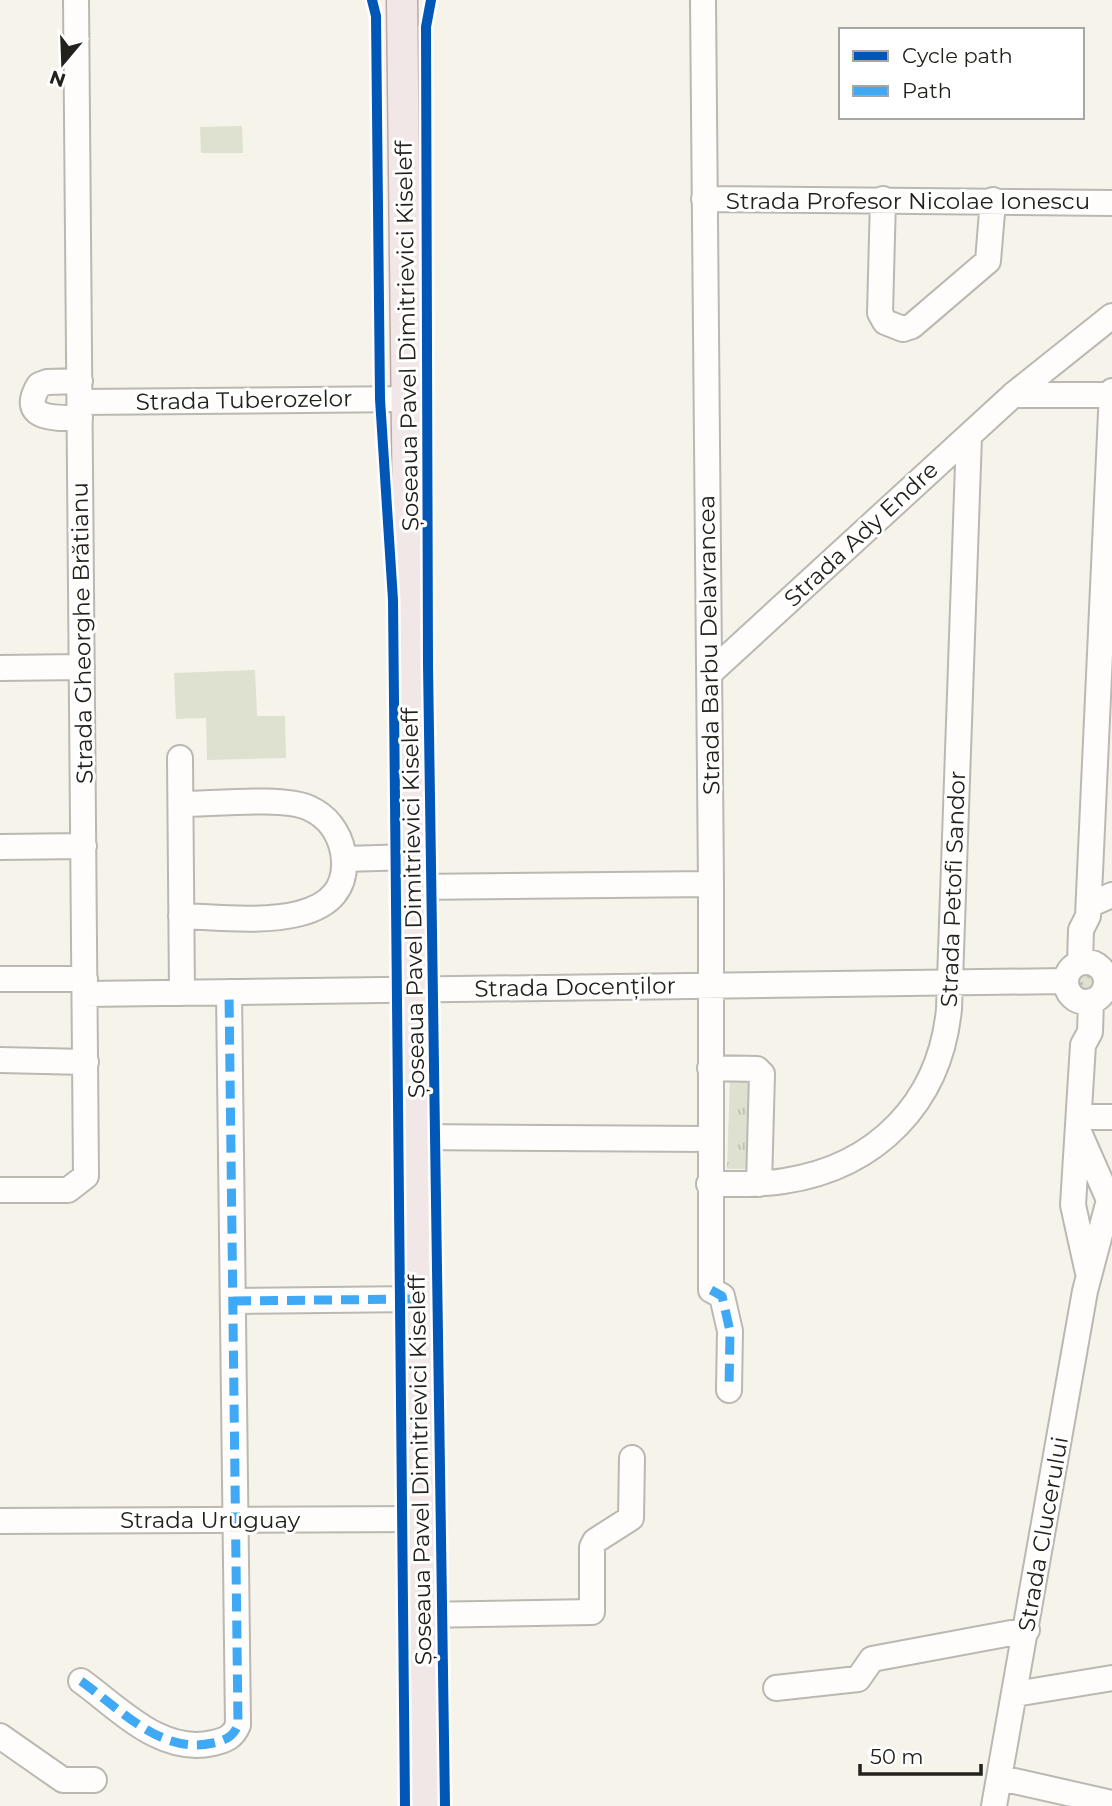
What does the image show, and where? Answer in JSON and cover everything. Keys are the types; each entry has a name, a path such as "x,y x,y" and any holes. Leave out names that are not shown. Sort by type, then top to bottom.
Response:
{"main road":[{"name":"Șoseaua Pavel Dimitrievici Kiseleff","path":"402,4 423,1806"}],"street":[{"name":"Strada Gheorghe Brătianu","path":"0,1190 68,1191 86,1176 76,0"},
{"name":"Strada Barbu Delavrancea","path":"703,0 710,673 709,1184 711,1290 722,1296 729,1322 729,1390"},
{"name":"Strada Profesor Nicolae Ionescu","path":"704,199 1112,203"},
{"path":"883,199 880,313 884,322 903,329 912,326 988,261 993,201"},
{"name":"Strada Ady Endre","path":"710,673 1013,395 1112,316"},
{"path":"1013,395 1112,394"},
{"name":"Strada Clucerului","path":"1088,1273 1073,1205 1083,1045 1077,1032 1090,981 1095,931 1088,910 1102,810 1112,394"},
{"name":"Strada Tuberozelor","path":"80,400 408,399"},
{"name":"Strada Petofi Sandor","path":"709,1184 786,1181 839,1164 872,1145 901,1122 928,1087 937,1068 947,1028 950,982 969,436"},
{"path":"0,668 82,667"},
{"path":"180,758 182,993"},
{"path":"181,804 285,803 308,807 323,816 334,829 344,859 337,888 325,903 312,912 286,918 181,916"},
{"path":"0,847 84,846"},
{"path":"344,859 413,857"},
{"path":"413,887 711,884"},
{"path":"1088,910 1112,895"},
{"name":"Strada Docenților","path":"0,979 182,993 1090,981"},
{"path":"81,1681 171,1743 206,1744 234,1733 237,1725 229,992"},
{"path":"0,1060 86,1062"},
{"path":"710,1068 757,1069 762,1074 759,1184"},
{"path":"1079,1124 1112,1117"},
{"name":"Strada Clucerului","path":"999,1796 1088,1273 1110,1201 1079,1124"},
{"path":"416,1137 709,1139"},
{"path":"1073,1205 1110,1201"},
{"path":"1088,1273 1112,1259"},
{"path":"233,1301 418,1299"},
{"path":"421,1615 592,1612 592,1547 595,1541 631,1518 632,1458"},
{"name":"Strada Uruguay","path":"0,1521 420,1519"},
{"path":"776,1688 858,1679 872,1659 1027,1630"},
{"path":"1015,1694 1112,1678"},
{"path":"0,1736 63,1780 94,1780"},
{"path":"999,1796 1112,1803"}],"green space":[{"path":"242,126 243,153 201,153 200,127"},
{"path":"255,670 257,716 285,716 286,758 207,760 206,718 176,719 174,673"},
{"path":"1086,969 1095,973 1099,982 1095,991 1086,995 1077,991 1073,982 1077,973"},
{"path":"730,1077 752,1078 749,1169 727,1169"}],"marked path":[{"path":"81,1681 142,1727 176,1742 194,1745 218,1742 231,1735 238,1725 229,992"},
{"path":"711,1290 722,1296 730,1331 729,1390"},
{"path":"233,1301 418,1299"}],"cycle path":[{"path":"372,0 376,16 380,399 393,600 405,1806"},
{"path":"431,0 426,27 428,664 445,1806"}]}
